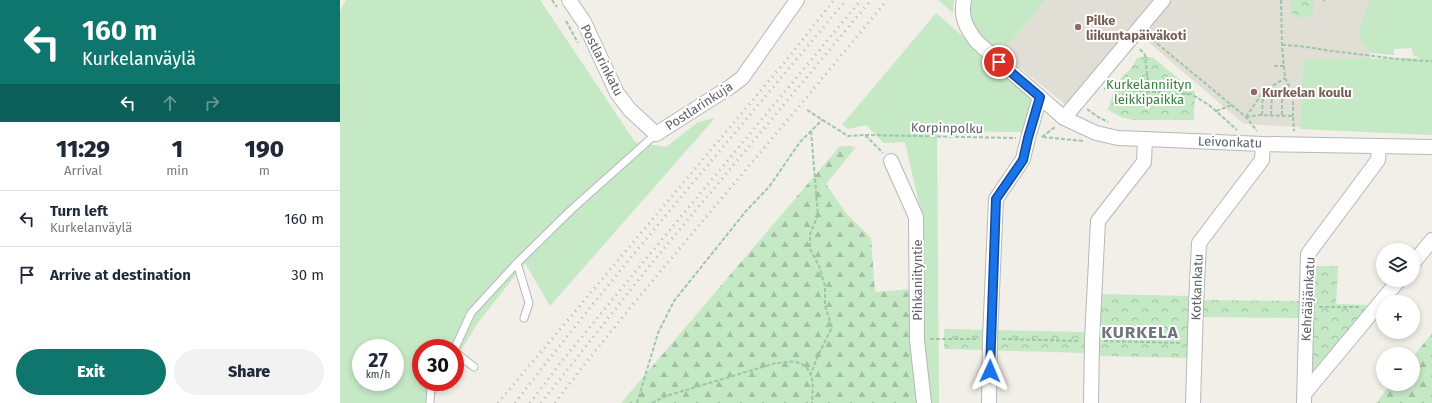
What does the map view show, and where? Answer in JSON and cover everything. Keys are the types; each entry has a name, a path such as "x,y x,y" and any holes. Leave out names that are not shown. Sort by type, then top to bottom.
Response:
{"street":[{"name":"Postlarinkatu","path":"569,0 584,22 617,93 630,110 656,134"},
{"name":"Postlarinkuja","path":"656,134 730,88 742,78 797,0"},
{"name":"Leivonkatu","path":"964,0 962,9 967,28 977,42 1064,118 1096,133 1118,138 1145,140 1432,147"},
{"path":"1064,118 1163,0"},
{"path":"989,403 996,199 1023,160 1040,97"},
{"path":"1091,403 1092,341 1098,221 1144,162 1145,140"},
{"name":"Kotkankatu","path":"1193,403 1199,243 1262,160 1263,144"},
{"name":"Kehrääjänkatu","path":"1304,398 1308,254 1378,160 1379,146"},
{"name":"Pihkaniityntie","path":"891,161 916,217 917,340 924,403"},
{"path":"1420,255 1432,240"},
{"path":"1386,295 1393,287"},
{"path":"1304,398 1376,307"}],"lane":[{"path":"459,339 471,313 517,263 571,210 656,134"},
{"path":"517,263 529,303 524,318"},
{"path":"464,359 474,367"},
{"path":"430,403 431,391"}],"path":[{"path":"1281,0 1282,45 1285,78 1293,94 1294,132"},
{"path":"1135,33 1145,55 1148,92"},
{"path":"1135,33 1246,117 1258,131 1263,144"},
{"path":"1282,45 1298,45 1340,52 1354,52 1418,61 1432,61"},
{"path":"1274,66 1284,66"},
{"path":"1246,117 1263,92 1285,78"},
{"path":"1090,88 1191,94 1209,105 1239,132"},
{"path":"1263,92 1293,94"},
{"path":"1262,115 1263,92"},
{"path":"1271,115 1272,93"},
{"path":"1282,93 1282,115"},
{"path":"1216,111 1232,106"},
{"name":"Korpinpolku","path":"807,110 848,136 1042,137 1052,130 1064,118"},
{"path":"1246,117 1262,115 1293,116"},
{"path":"637,403 658,333 674,301 746,211 769,187 800,142 822,120"},
{"path":"811,131 818,215 810,234 810,249 819,266 825,286 825,306 832,327 811,374"},
{"path":"865,135 891,161"},
{"path":"1306,307 1376,307"},
{"path":"917,340 990,339 1195,344"},
{"path":"652,403 666,396 776,363 794,362 804,365 811,374 814,384 812,403"}],"shaded area":[{"name":"Pilke liikuntapäiväkoti","path":"1045,0 1156,0 1067,106 1002,53"},
{"name":"Kurkelan koulu","path":"1170,0 1369,0 1359,30 1360,40 1370,53 1370,59 1303,59 1300,127 1244,124 1140,35"}],"green space":[{"path":"346,0 540,0 635,142 666,147 698,122 715,118 550,306 525,263 477,324 464,346 464,339 412,339 412,391 437,391 430,403 340,403 340,11"},
{"path":"938,0 954,0 953,13"},
{"path":"969,0 1045,0 1002,53 976,33 967,14"},
{"path":"1292,0 1312,0 1314,6 1311,15 1307,18 1302,18 1293,14 1290,8"},
{"path":"1369,0 1432,0 1432,135 1300,129 1303,59 1420,58 1413,55 1412,48 1394,49 1394,55 1370,53 1360,40 1359,30"},
{"path":"936,13 1034,98 1026,132 937,131 939,403 930,403 925,342 922,217 905,142 884,143 866,125 848,129 842,125"},
{"name":"Kurkelanniityn leikkipaikka","path":"1152,57 1195,92 1194,120 1133,120 1121,117 1108,110 1116,84 1132,67 1137,58"},
{"path":"840,146 856,147 826,184 846,213 871,238 875,292 912,289 919,403 621,403"},
{"path":"1312,266 1338,266 1336,304 1372,305 1310,379 1310,318 1198,317 1200,300 1310,301"},
{"path":"1099,294 1191,296 1188,358 1098,356"},
{"path":"944,329 1087,332 1087,353 944,349"},
{"path":"1432,333 1432,403 1376,403 1385,391 1420,391 1420,348"}],"railway":[{"path":"498,403 789,57 834,0"},
{"path":"515,403 637,250 846,0"},
{"path":"530,403 562,361 861,0"},
{"path":"541,403 651,264 871,0"},
{"path":"555,403 629,309 887,0"}],"place":[{"name":"Pilke liikuntapäiväkoti","path":"1078,27"},
{"name":"Kurkelan koulu","path":"1254,92"}],"district":[{"name":"KURKELA","path":"1140,332"}],"route":[{"path":"990,371 996,199 1023,160 1040,97 999,62"}]}
